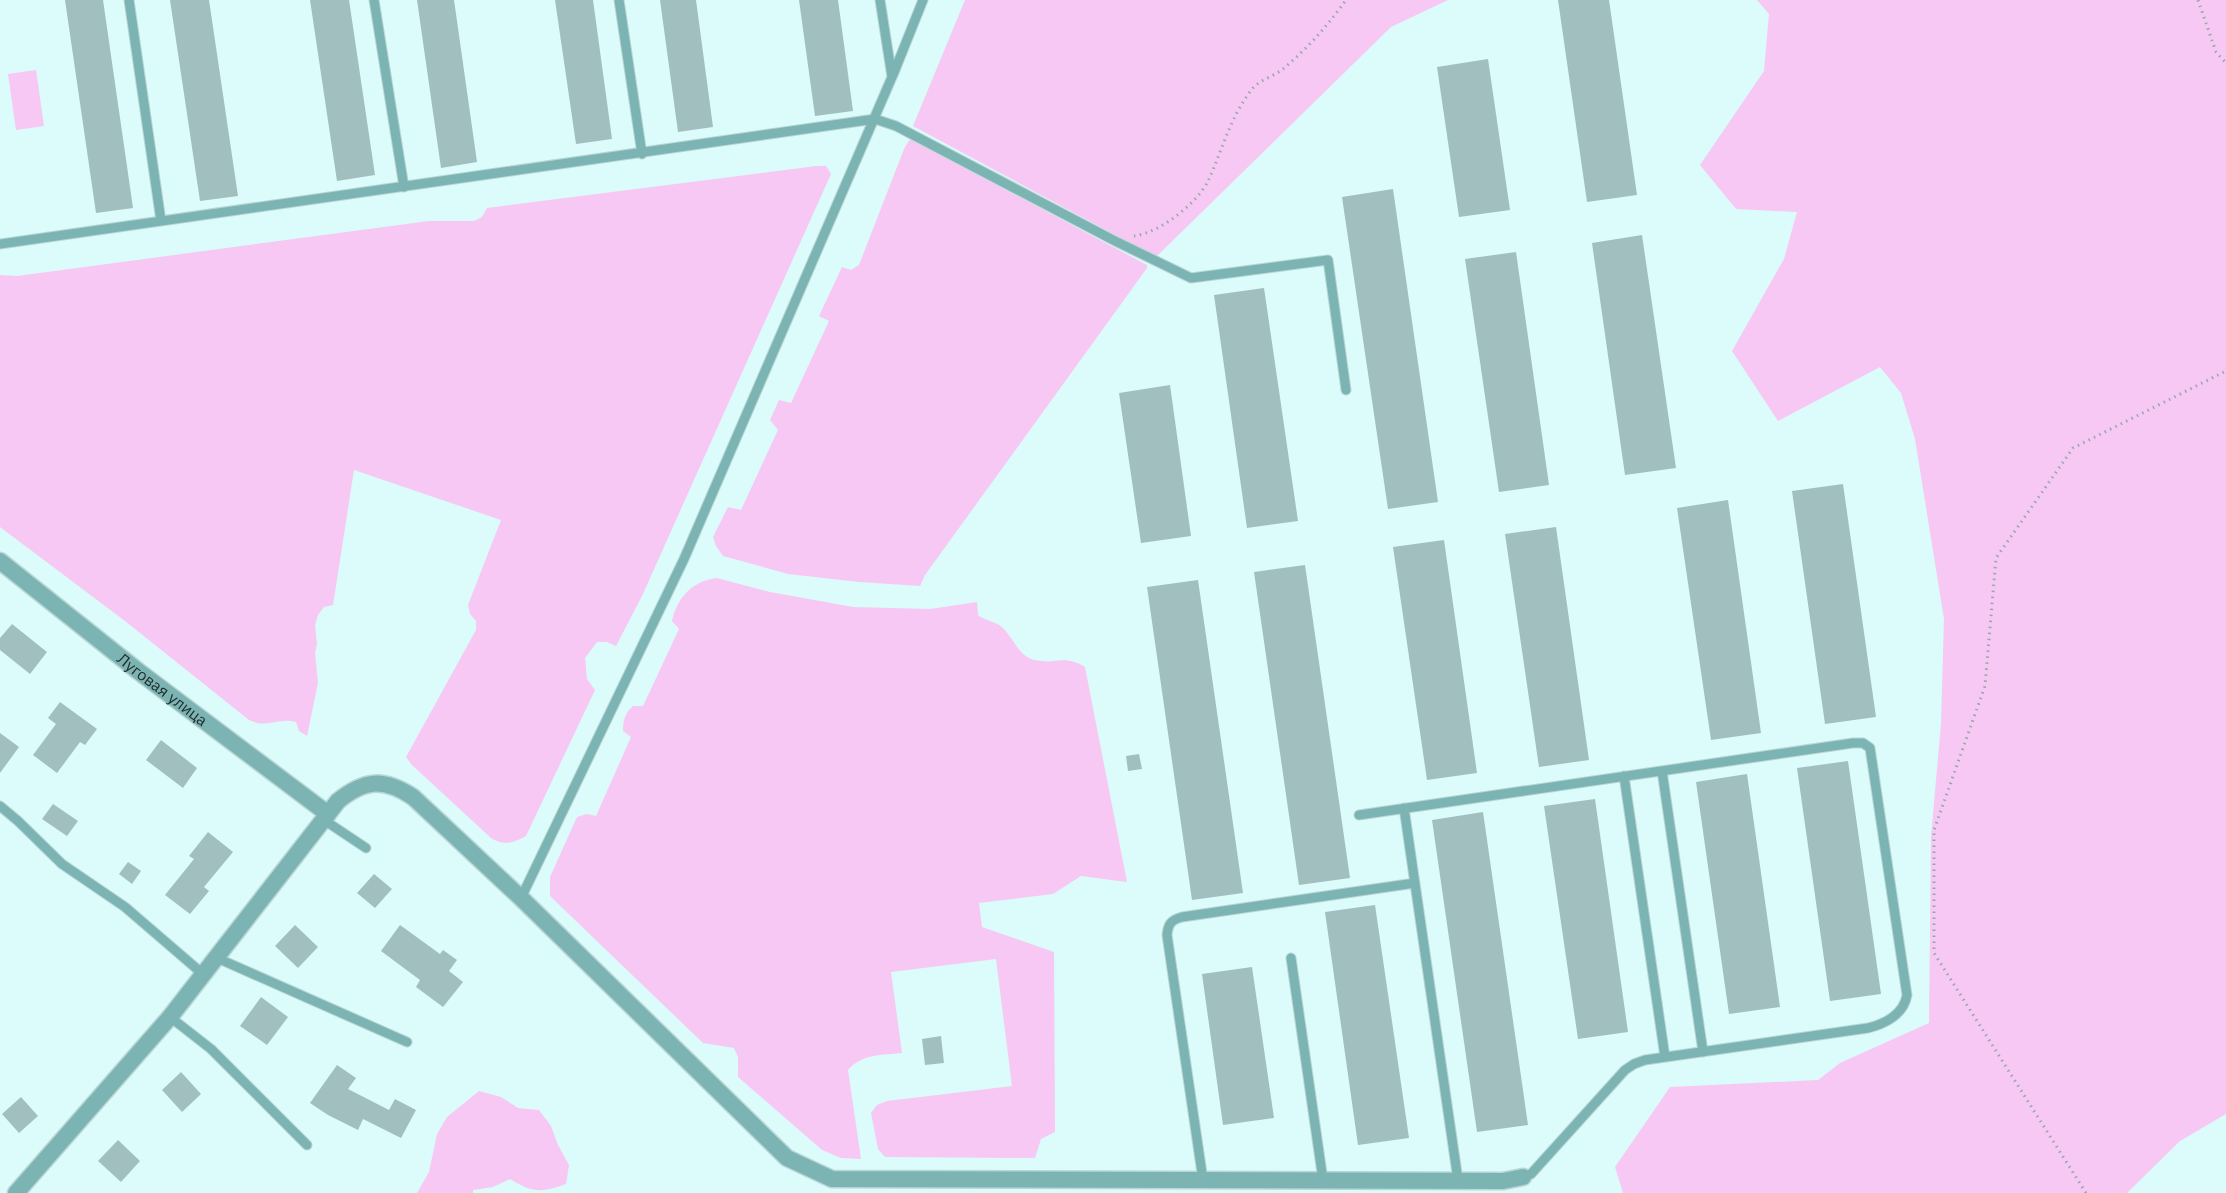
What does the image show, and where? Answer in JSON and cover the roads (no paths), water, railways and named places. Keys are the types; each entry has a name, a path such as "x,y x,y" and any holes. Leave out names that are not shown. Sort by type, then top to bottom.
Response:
{"street":[{"name":"Луговая улица","path":"0,561 326,817"},
{"path":"16,1193 170,1017 338,801 365,784 380,783 398,787 413,797 521,898 787,1158 832,1179 1503,1181 1523,1178"}],"lane":[{"path":"129,0 160,221"},
{"path":"374,0 404,188"},
{"path":"619,0 642,154"},
{"path":"880,0 892,77"},
{"path":"521,898 684,559 875,119 923,0"},
{"path":"0,244 875,119 896,126 1115,241 1191,278 1328,260 1346,390"},
{"path":"1359,814 1853,743 1863,743 1870,748 1907,995 1906,1004 1880,1025 1665,1057 1634,1064 1625,1070 1531,1174 1523,1178"},
{"path":"1662,771 1703,1052"},
{"path":"1624,776 1665,1057"},
{"path":"0,806 62,864 125,907 204,975"},
{"path":"1404,808 1458,1180"},
{"path":"326,817 366,848"},
{"path":"1203,1180 1168,926 1173,920 1182,917 1415,883"},
{"path":"217,958 407,1042"},
{"path":"1291,958 1323,1180"},
{"path":"170,1017 211,1049 307,1145"}]}
